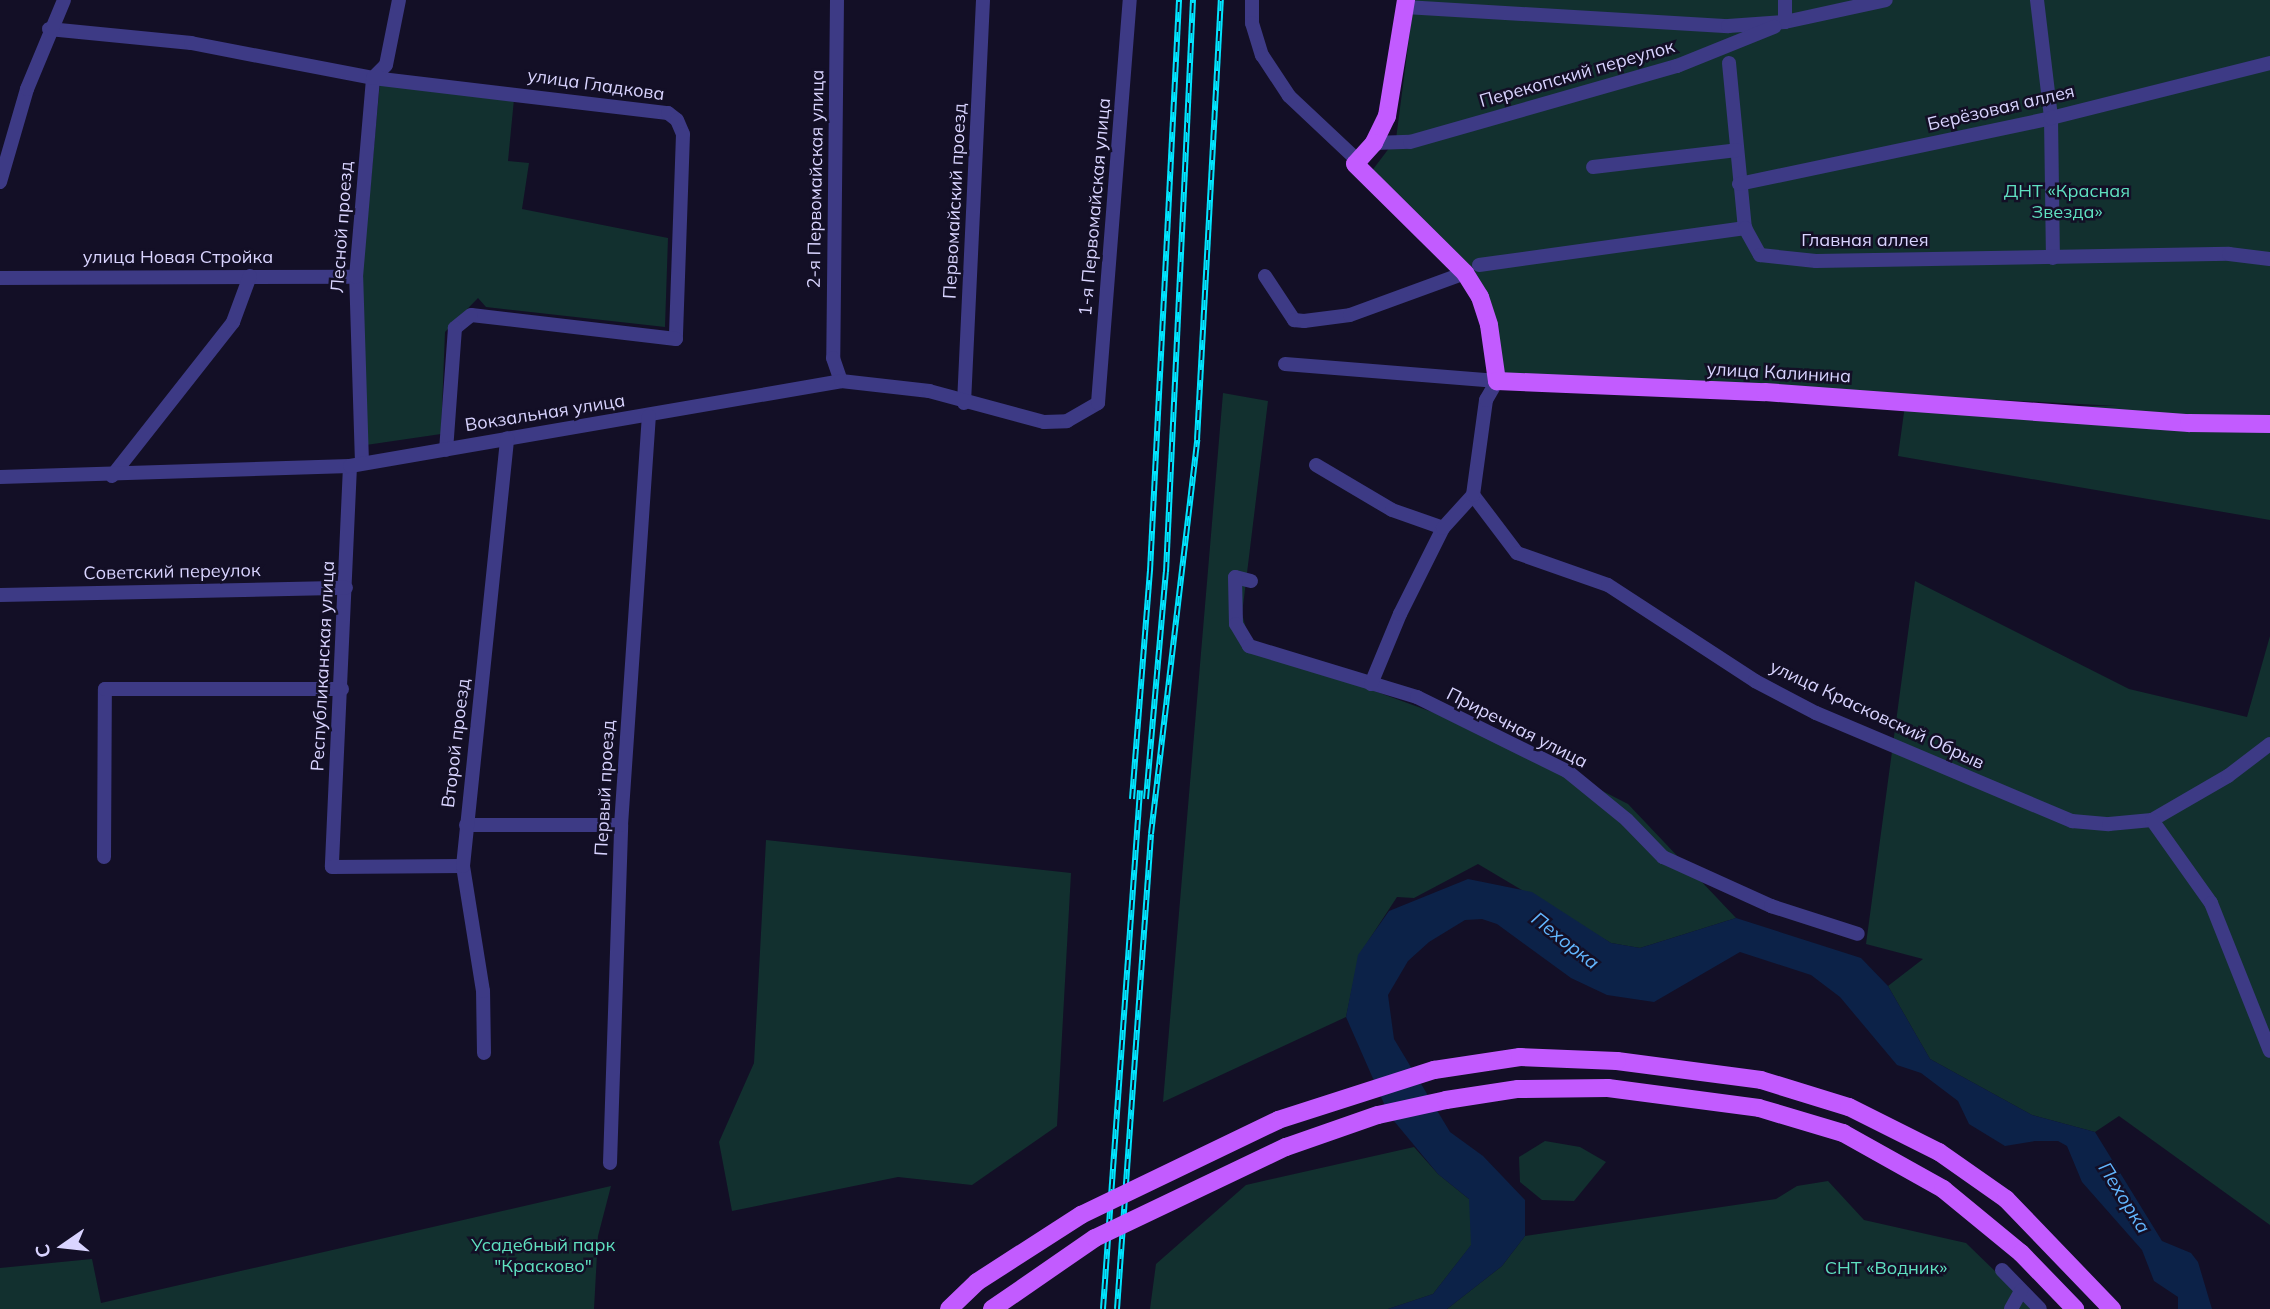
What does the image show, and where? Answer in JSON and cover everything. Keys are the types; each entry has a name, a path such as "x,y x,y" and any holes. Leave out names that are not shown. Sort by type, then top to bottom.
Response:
{"main road":[{"path":"1406,3 1387,116 1374,143 1355,158 1362,175 1472,269 1489,325 1497,381"},
{"name":"улица Калинина","path":"1497,381 1765,392 2189,423 2270,424"},
{"path":"949,1309 976,1282 1081,1215 1278,1120 1434,1070 1520,1057 1617,1060 1761,1080 1849,1107 1939,1152 2006,1199 2112,1309"},
{"path":"992,1309 1095,1238 1286,1147 1378,1115 1446,1100 1518,1089 1608,1088 1759,1108 1843,1133 1944,1189 2021,1253 2075,1309"}],"street":[{"path":"0,182 50,29 64,0"},
{"name":"Лесной проезд","path":"356,464 356,277 373,78 386,65 399,0"},
{"name":"2-я Первомайская улица","path":"837,0 833,358 841,381"},
{"name":"Первомайский проезд","path":"964,403 983,0"},
{"name":"1-я Первомайская улица","path":"1088,412 1098,403 1130,0"},
{"path":"1252,0 1252,23 1262,55 1289,96 1355,158"},
{"path":"1785,0 1785,22"},
{"path":"1406,3 1604,22 1728,26 1785,22 1885,0"},
{"path":"2037,0 2051,118 2053,258"},
{"name":"Перекопский переулок","path":"1374,143 1410,142 1677,66 1785,22"},
{"name":"улица Гладкова","path":"50,29 191,43 373,78 668,113 677,120 683,134 676,339 471,316 455,328 446,450"},
{"path":"1265,276 1294,320 1304,321 1350,315 1472,269 1745,228 1729,64"},
{"name":"Берёзовая аллея","path":"1739,184 2051,118 2270,64"},
{"path":"1593,167 1737,150"},
{"name":"Главная аллея","path":"1745,228 1760,255 1816,261 2229,254 2270,259"},
{"path":"112,476 233,322 250,276"},
{"name":"улица Новая Стройка","path":"0,278 356,277"},
{"path":"814,386 833,358"},
{"name":"улица Калинина","path":"1285,364 1497,381"},
{"name":"Вокзальная улица","path":"0,477 112,476 356,464 649,416 841,381 929,391 964,403 1044,422 1067,422 1088,412"},
{"path":"1371,684 1400,614 1443,528 1473,495 1486,400 1497,381"},
{"name":"Первый проезд","path":"610,1163 621,825 649,416"},
{"name":"Второй проезд","path":"484,1053 483,991 463,866 502,517 507,438"},
{"name":"Республиканская улица","path":"356,464 346,587 332,867 463,866"},
{"path":"1316,465 1392,510 1443,528"},
{"name":"улица Красковский Обрыв","path":"1473,495 1517,553 1608,585 1755,681 1816,713 2071,821 2109,824 2152,820 2228,776 2270,744"},
{"name":"Приречная улица","path":"1251,581 1235,577 1236,624 1248,646 1417,697 1567,771 1627,820 1663,857 1771,906 1858,934"},
{"name":"Советский переулок","path":"0,595 346,587"},
{"path":"104,857 104,689 342,689"},
{"path":"2152,820 2211,903 2270,1051"},
{"path":"466,825 621,825"},
{"path":"2002,1270 2040,1309"},
{"path":"2011,1309 2021,1291"}],"green space":[{"name":"ДНТ «Красная Звезда»","path":"1414,0 2270,0 2270,520 1898,456 1905,405 2118,406 1503,374 1486,295 1371,172 1396,139"},
{"path":"380,82 514,99 508,161 529,163 522,209 668,238 665,327 486,307 478,298 445,332 441,434 366,445 362,275"},
{"path":"1223,393 1268,401 1242,614 1251,646 1487,732 1628,804 1736,918 1640,948 1611,943 1478,864 1414,898 1397,897 1359,955 1346,1017 1163,1102"},
{"path":"1915,581 2129,689 2247,717 2270,636 2270,1225 2119,1116 2095,1132 2032,1115 1930,1059 1888,986 1923,959 1866,944"},
{"path":"766,840 1071,873 1057,1126 972,1185 898,1177 732,1211 719,1142 754,1063"},
{"path":"1545,1141 1580,1147 1606,1162 1574,1201 1542,1200 1520,1182 1519,1157"},
{"path":"1414,1147 1438,1174 1475,1204 1472,1244 1433,1294 1388,1309 1150,1309 1156,1264 1246,1185"},
{"name":"СНТ «Водник»","path":"1828,1181 1864,1220 1966,1243 2034,1309 1447,1309 1502,1266 1525,1236 1776,1199 1797,1186"},
{"name":"Усадебный парк \"Красково\"","path":"611,1186 598,1236 594,1309 0,1309 0,1268 92,1259 101,1303"}],"water":[{"name":"Пехорка","path":"1468,879 1532,892 1611,943 1640,948 1736,918 1861,958 1888,986 1930,1059 2032,1115 2095,1132 2162,1241 2191,1253 2198,1262 2212,1309 2178,1309 2178,1297 2154,1281 2142,1250 2082,1182 2067,1146 2058,1141 2035,1141 2005,1146 1969,1124 1958,1101 1921,1073 1897,1065 1840,997 1811,975 1740,952 1654,1002 1607,995 1571,978 1497,924 1482,919 1465,920 1429,942 1408,961 1388,995 1394,1039 1450,1132 1483,1156 1525,1200 1525,1236 1502,1266 1447,1309 1388,1309 1433,1294 1471,1245 1469,1199 1438,1174 1389,1115 1346,1017 1358,955 1389,911"}],"railway":[{"path":"1132,799 1150,571 1179,0"},
{"path":"1146,799 1166,572 1193,0"},
{"path":"1117,1309 1151,834 1197,440 1221,0"},
{"path":"1103,1309 1140,790"}]}
